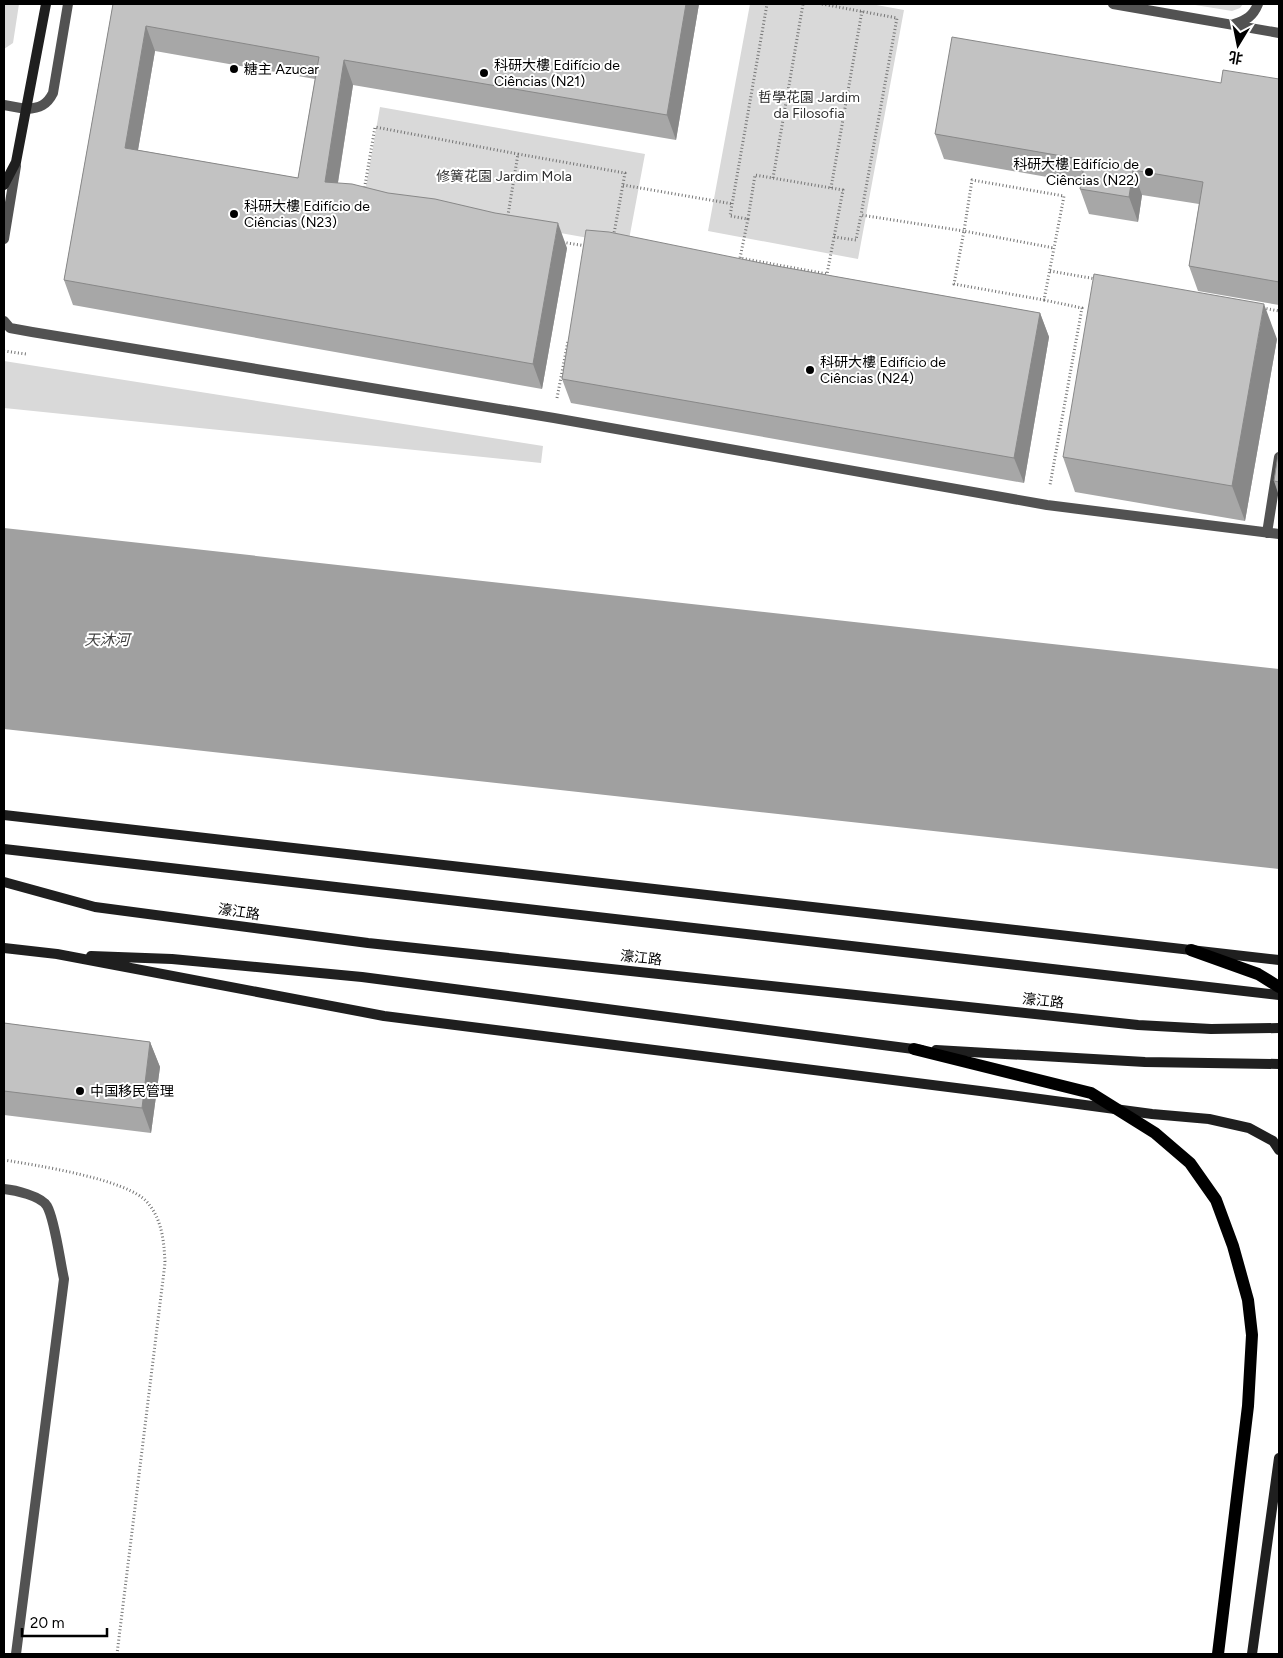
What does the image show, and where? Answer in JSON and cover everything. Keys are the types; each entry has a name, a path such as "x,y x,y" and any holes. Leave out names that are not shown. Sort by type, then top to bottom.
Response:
{"main road":[{"path":"4,186 16,162 46,4"},
{"path":"4,814 1279,960"},
{"path":"4,849 1279,995"},
{"name":"濠江路","path":"4,882 95,907 368,943 1138,1025 1211,1029 1279,1028"},
{"path":"4,948 57,954 172,959 362,977 914,1049 1144,1062 1279,1064"},
{"path":"1191,950 1258,974 1279,987"},
{"path":"57,954 384,1016 1152,1114 1209,1119 1249,1128 1273,1141 1279,1150"},
{"path":"914,1049 1091,1093 1155,1132 1190,1163 1216,1200 1233,1246 1248,1300 1252,1335 1248,1406 1218,1654"},
{"path":"1252,1654 1279,1458"}],"street":[{"path":"4,105 26,109 38,108 48,102 53,93 68,4"},
{"path":"1113,4 1279,33"},
{"path":"1231,25 1247,20 1258,4"},
{"path":"4,239 16,162"},
{"path":"6,326 554,418 1046,505 1279,534"},
{"path":"1267,533 1279,457"},
{"path":"4,1188 29,1195 46,1204 51,1218 64,1279 16,1654"}],"path":[{"path":"748,219 730,216 767,4"},
{"path":"772,178 803,4"},
{"path":"822,4 897,18 856,240 834,236"},
{"path":"831,188 862,11"},
{"path":"363,200 375,127 625,173 611,250 496,232"},
{"path":"505,233 518,154"},
{"path":"755,175 831,188 843,190 827,274 740,258 755,175"},
{"path":"1044,300 1064,196 972,180 954,284 1082,308 1046,505"},
{"path":"622,185 733,204"},
{"path":"861,215 964,231 1054,248"},
{"path":"783,274 784,266"},
{"path":"1050,271 1098,279"},
{"path":"1260,308 1279,311"},
{"path":"554,418 570,333"},
{"path":"4,351 26,354"},
{"path":"4,1160 69,1171 123,1188 146,1200 157,1216 164,1238 165,1263 117,1654"}],"green space":[{"path":"4,4 19,4 13,43 4,49"},
{"name":"哲學花園 Jardim da Filosofia","path":"750,4 871,4 904,10 858,259 708,231"},
{"path":"1189,4 1243,4 1240,8 1232,11"},
{"name":"修簧花園 Jardim Mola","path":"380,107 645,154 628,245 364,198"},
{"path":"4,361 543,446 541,463 4,408"}],"water":[{"name":"天沐河","path":"4,528 1279,669 1279,869 4,729"}],"building":[{"path":"113,4 686,4 667,115 344,60 325,182 352,184 388,193 435,199 495,213 558,223 533,364 64,280","holes":["146,26 319,57 298,178 125,148"]},
{"name":"科研大樓 Edifício de Ciências (N22)","path":"952,37 1221,83 1223,70 1279,79 1279,282 1189,266 1203,182 1133,170 1129,197 1080,189 1085,160 935,134"},
{"name":"科研大樓 Edifício de Ciências (N24)","path":"586,230 609,232 771,265 1040,313 1014,458 562,379"},
{"path":"1094,274 1264,304 1232,486 1063,457"},
{"path":"1279,448 1279,482 1274,481"},
{"path":"4,1023 150,1042 142,1108 4,1091"}],"place":[{"name":"糖主 Azucar","path":"234,69"},
{"name":"科研大樓 Edifício de Ciências (N21)","path":"484,73"},
{"name":"科研大樓 Edifício de Ciências (N22)","path":"1149,172"},
{"name":"科研大樓 Edifício de Ciências (N23)","path":"234,214"},
{"name":"科研大樓 Edifício de Ciências (N24)","path":"810,370"},
{"name":"中国移民管理","path":"80,1091"}]}
